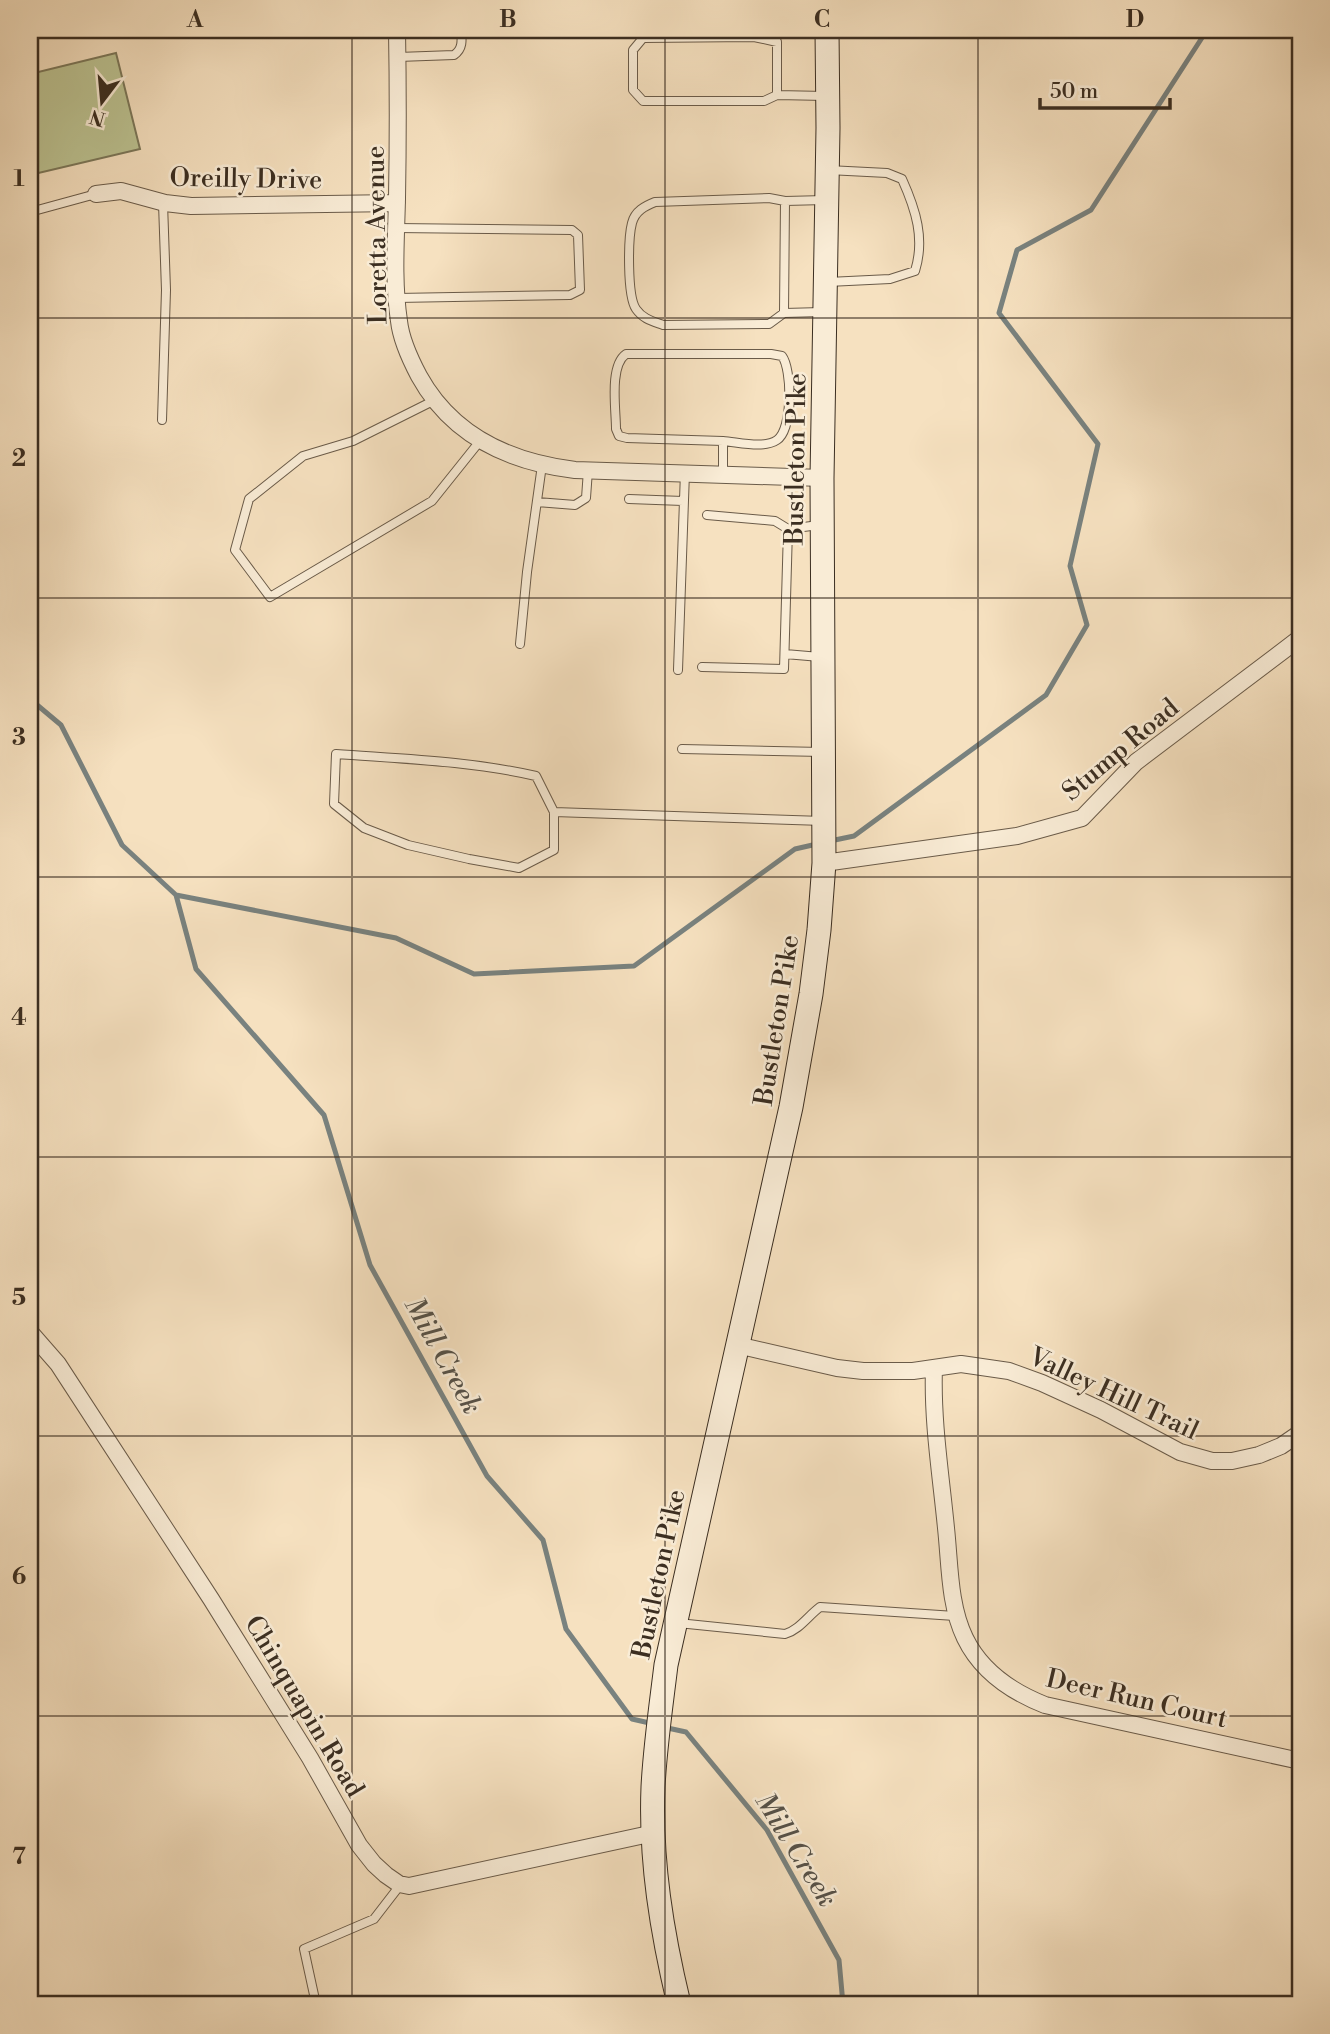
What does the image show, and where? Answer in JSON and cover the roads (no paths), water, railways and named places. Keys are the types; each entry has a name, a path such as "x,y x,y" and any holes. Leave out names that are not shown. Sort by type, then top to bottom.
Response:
{"main road":[{"name":"Bustleton Pike","path":"679,2004 663,1927 654,1833 653,1789 666,1665 791,1107 819,930 823,843 822,478 827,30"}],"street":[{"name":"Loretta Avenue","path":"397,30 396,228 399,323 407,351 425,387 459,426 480,441 518,459 542,465 588,470 822,478"},
{"name":"Oreilly Drive","path":"96,194 121,191 191,206 397,203"},
{"name":"Stump Road","path":"823,843 1017,836 1082,818 1136,762 1300,638"},
{"name":"Chinquapin Road","path":"30,1332 58,1364 211,1599 310,1758 359,1845 374,1864 401,1884"},
{"name":"Valley Hill Trail","path":"737,1345 837,1368 888,1372 961,1364 993,1368 1030,1378 1199,1459 1232,1461 1259,1455 1281,1446 1300,1433"},
{"name":"Deer Run Court","path":"934,1368 955,1616 966,1641 982,1664 996,1678 1045,1705 1300,1761"},
{"path":"401,1884 409,1886 654,1833"}],"lane":[{"path":"397,57 454,55 462,45 461,30"},
{"path":"777,95 777,42 754,37 643,38 633,50 633,90 643,101 765,101 777,95 828,96"},
{"path":"825,282 890,279 915,271 921,252 914,206 902,179 887,173 827,170"},
{"path":"30,212 96,194"},
{"path":"825,312 784,313 769,324 663,325 646,320 635,308 629,292 632,222 642,207 655,202 769,198 785,201 827,200"},
{"path":"784,313 785,201"},
{"path":"162,420 166,290 163,202"},
{"path":"396,228 572,230 578,235 580,290 570,295 397,298"},
{"path":"626,354 782,356 787,363 789,411 787,427 779,439 767,444 723,441 619,436 616,429 616,369 619,359 626,354"},
{"path":"435,400 353,441 303,456 248,499 235,550 270,597 432,501 480,441"},
{"path":"723,441 723,474"},
{"path":"520,644 542,465"},
{"path":"537,502 575,505 586,498 588,470"},
{"path":"678,670 684,472"},
{"path":"629,499 684,501"},
{"path":"708,515 775,521 788,529 822,524"},
{"path":"702,667 784,669 788,529"},
{"path":"785,654 822,657"},
{"path":"682,749 822,752"},
{"path":"335,754 496,767 536,776 554,812 554,850 519,868 408,845 364,828 334,804 335,754"},
{"path":"554,812 823,843"},
{"path":"675,1623 785,1634 794,1631 808,1615 820,1607 955,1616"},
{"path":"316,2004 304,1949 374,1919 401,1884"}],"waterway":[{"path":"830,841 854,836 1046,695 1087,625 1070,566 1098,444 999,313 1017,250 1091,210 1207,30"},
{"name":"Mill Creek","path":"30,699 61,725 122,845 176,895 196,969 324,1115 370,1265 487,1476 543,1540 566,1629 632,1719 654,1724"},
{"path":"176,895 396,938 474,974 634,966 795,849 817,844"},
{"name":"Mill Creek","path":"663,1727 686,1732 767,1830 839,1960 843,2004"}]}
